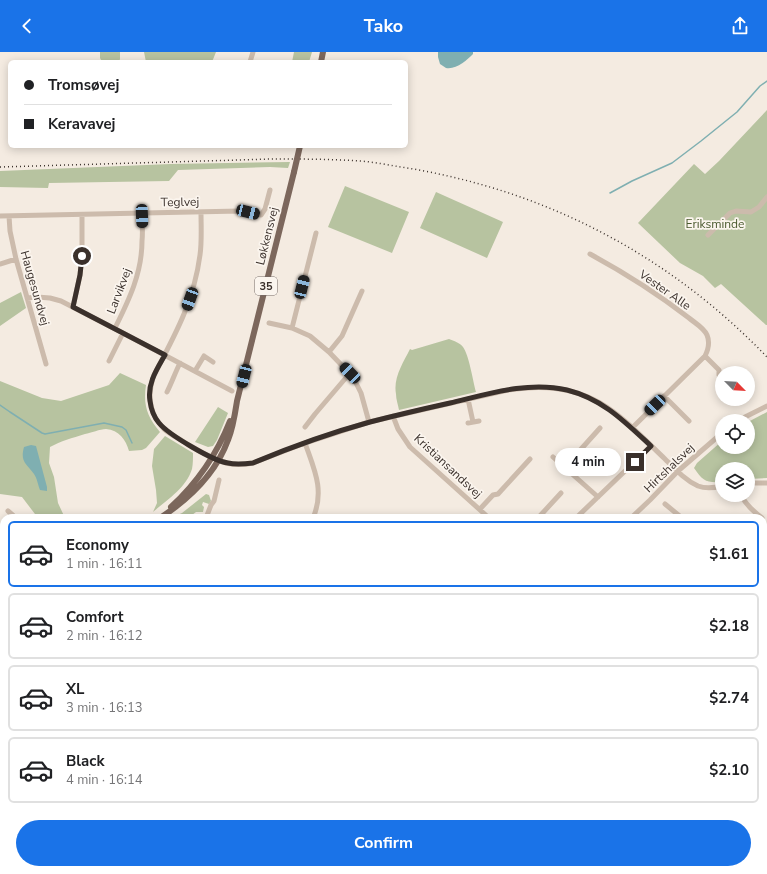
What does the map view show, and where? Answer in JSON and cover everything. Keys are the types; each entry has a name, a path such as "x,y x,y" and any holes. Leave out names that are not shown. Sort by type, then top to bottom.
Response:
{"main road":[{"name":"Løkkensvej","path":"215,459 229,436 235,416 237,401 300,148"},
{"name":"35","path":"165,514 183,502 192,493 211,471 215,459"}],"street":[{"name":"Teglvej","path":"0,216 200,212 244,212 261,215 266,209 270,190"},
{"path":"708,235 730,213 736,211 751,212 767,197"},
{"path":"200,212 200,253 195,284 185,313 154,375 150,392 150,400 155,416 165,430 196,449 215,459 227,463 253,463 304,443 369,422 523,388 552,388 567,390 600,403 616,414 690,481 704,488 715,487"},
{"name":"Larvikvej","path":"115,328 134,288 138,273 141,257 142,213"},
{"path":"73,307 80,275 82,256 82,214"},
{"name":"Haugesundvej","path":"9,216 10,231 16,259 46,364"},
{"path":"292,328 316,234"},
{"name":"Vester Alle","path":"590,254 638,281 702,329 707,335 709,342 708,350 705,356"},
{"path":"0,264 16,259"},
{"path":"329,352 342,336 362,291"},
{"path":"27,298 50,298 61,301 115,328 232,391"},
{"path":"269,323 292,328 310,336 329,352 353,377 361,393 369,422"},
{"path":"109,361 123,333"},
{"path":"195,371 204,356 214,362"},
{"path":"632,428 705,356 715,366"},
{"path":"167,392 180,363"},
{"path":"305,427 350,373"},
{"path":"664,396 689,422"},
{"path":"468,399 473,422"},
{"path":"749,414 767,406"},
{"name":"Kristiansandsvej","path":"394,416 398,429 410,446 485,514"},
{"path":"564,467 600,428"},
{"name":"Hirtshalsvej","path":"635,514 678,471 715,439"},
{"path":"304,443 319,489 317,507 314,514"},
{"path":"580,514 651,446"},
{"path":"553,457 598,497"},
{"name":"Kristiansandsvej","path":"480,509 493,495 498,494 530,459"},
{"path":"208,514 214,501 219,480"},
{"path":"755,483 767,483"},
{"path":"542,514 561,493"},
{"path":"744,502 756,514"},
{"path":"665,504 677,514"},
{"path":"8,511 11,514"}],"green space":[{"path":"100,52 120,52 120,60 101,60"},
{"path":"144,52 216,52 213,60 146,60"},
{"path":"294,52 312,52 310,60 292,60"},
{"name":"Eriksminde","path":"767,110 766,325 721,284 715,288 703,276 680,263 638,223 694,164 705,174"},
{"path":"290,162 288,168 270,167 178,170 169,181 49,183 48,188 0,187 0,171 171,164"},
{"path":"345,186 409,212 392,253 328,227"},
{"path":"436,192 503,222 487,258 420,228"},
{"path":"21,292 26,308 0,326 0,303"},
{"path":"449,339 457,342 463,347 469,362 476,392 399,410 395,388 397,376 410,349 412,350"},
{"path":"120,373 146,385 145,399 147,410 149,416 160,432 146,448 142,450 129,451 121,436 115,431 106,429 71,438 50,447 49,463 54,477 58,503 63,514 35,514 22,497 0,494 0,381 42,398 61,401 109,385"},
{"path":"218,407 228,413 217,440 213,446 208,447 195,442"},
{"path":"767,412 767,478 755,479 755,462 715,462 715,482 705,480 700,476 694,468 697,463 715,447 715,454 755,454 755,418"},
{"path":"165,436 193,453 192,469 181,488 153,512 157,503 152,466 154,449"},
{"path":"206,494 209,495 211,501 209,504 203,502 203,512 180,514"}],"water":[{"path":"438,52 473,52 473,54 454,68 446,68 440,64"},
{"path":"31,445 36,446 47,491 40,490 35,476 23,459 24,447"}],"waterway":[{"path":"610,193 632,181 672,163 737,112 760,86 767,81"},
{"path":"0,405 45,434 104,423 122,427 126,430 132,443"}],"railway":[{"path":"0,167 272,159 327,159 376,163 453,177 504,191 553,210 600,232 645,257 688,287 729,320 767,357"}],"route":[{"path":"82,256 80,275 73,307 165,355 151,383 150,400 155,416 165,430 196,449 226,463 253,463 335,432 369,422 523,388 552,388 567,390 600,403 616,414 651,446 635,462"}]}
